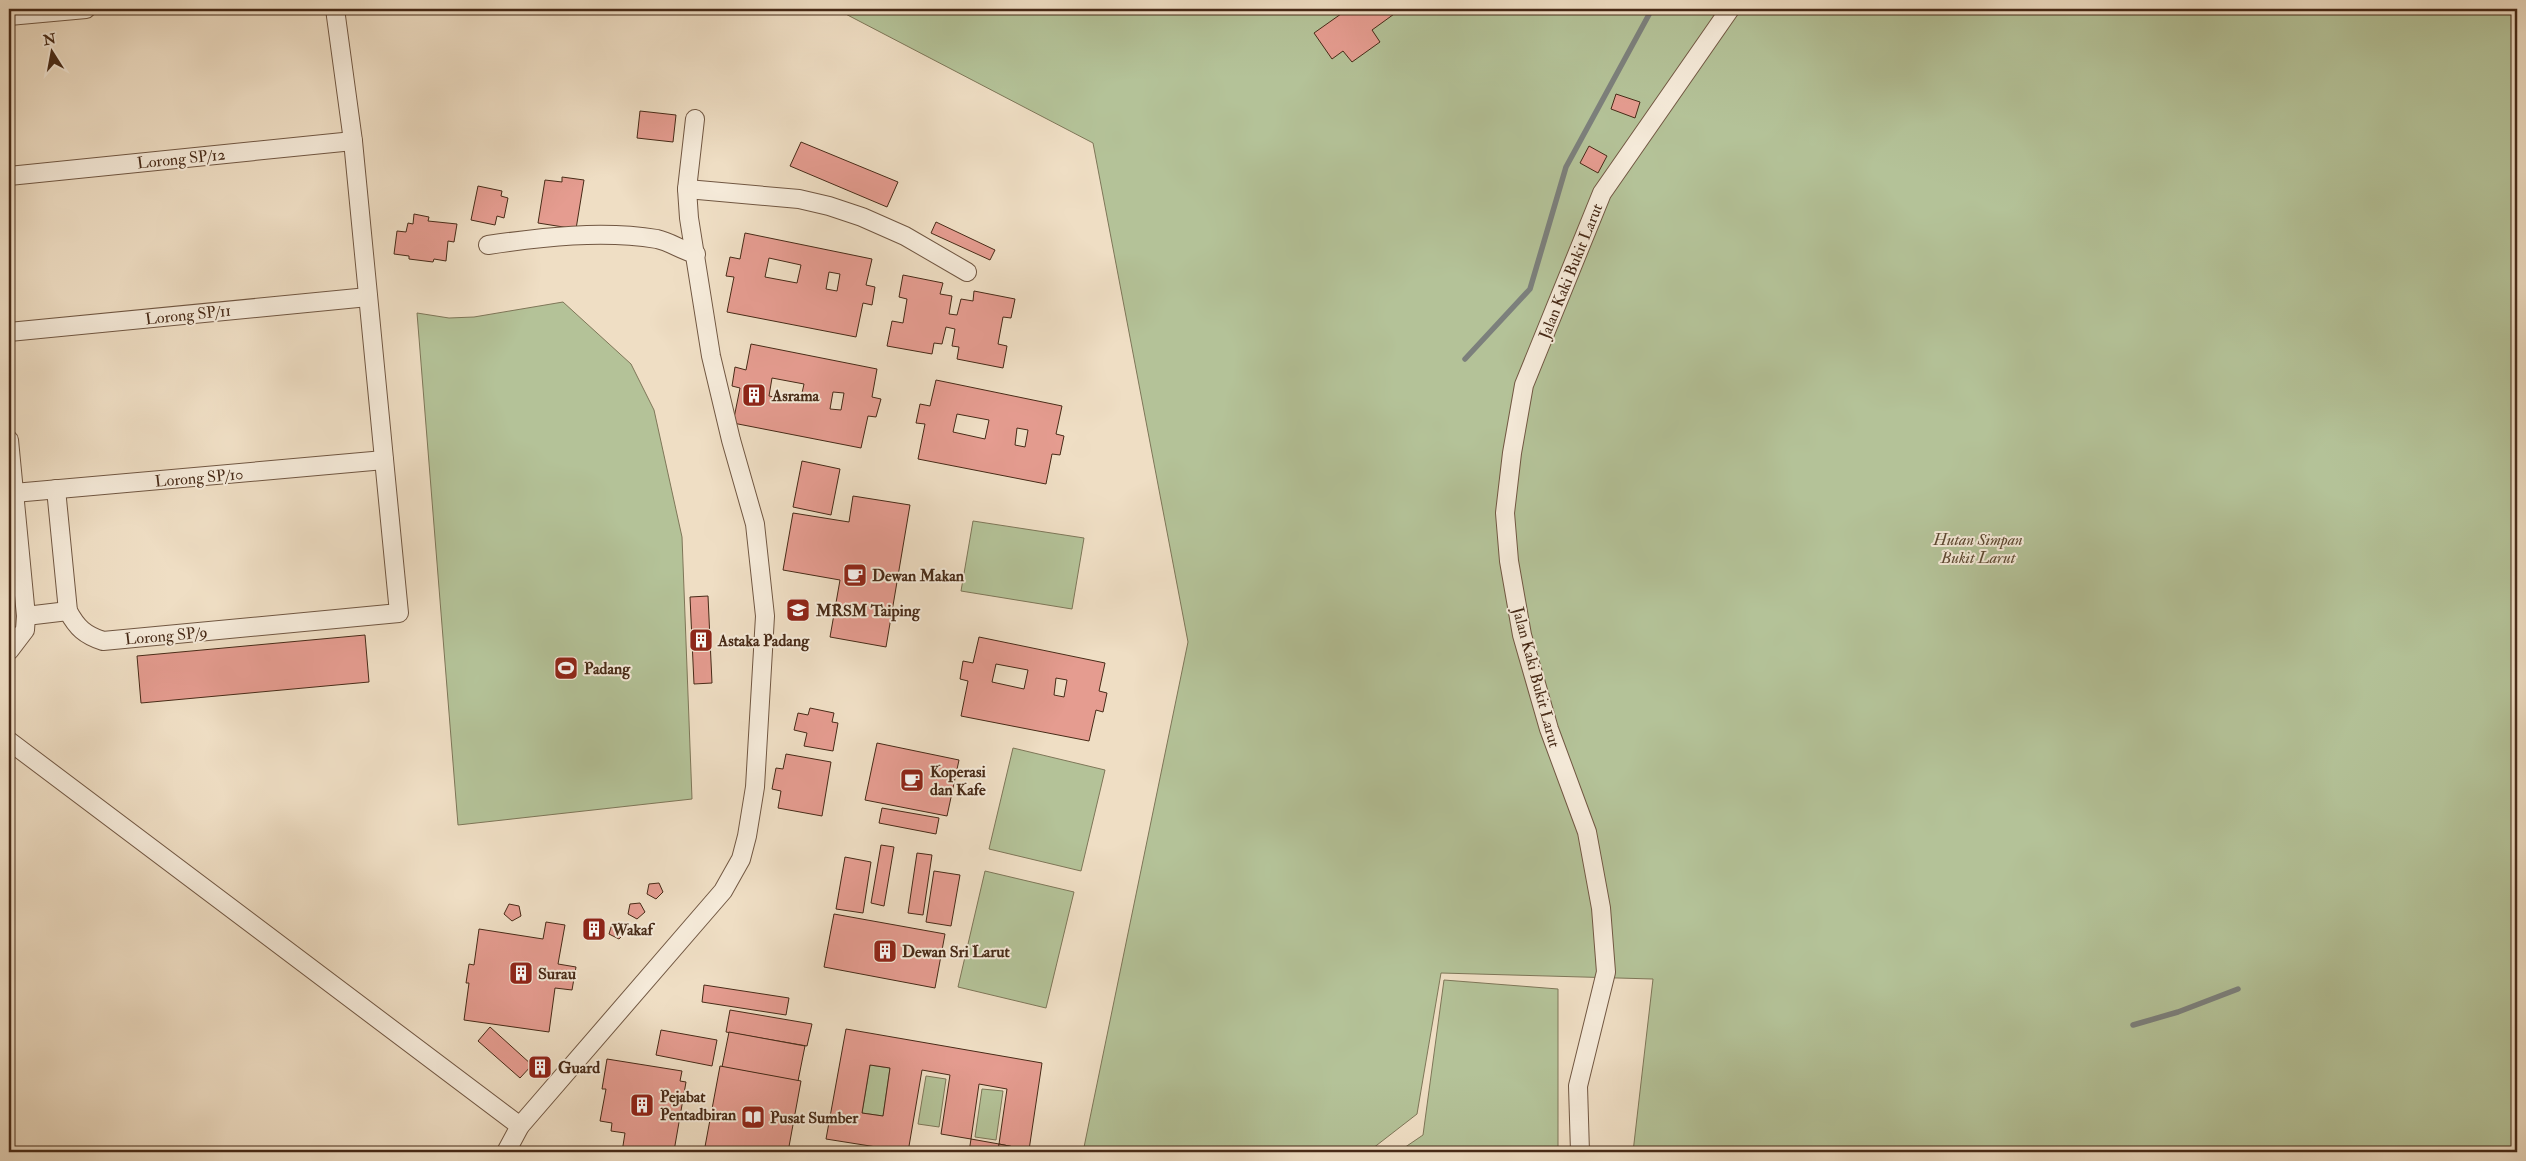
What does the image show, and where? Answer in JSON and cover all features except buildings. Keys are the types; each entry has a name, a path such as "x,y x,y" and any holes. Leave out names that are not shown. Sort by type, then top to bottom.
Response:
{"street":[{"path":"9,16 86,9"},
{"path":"335,9 353,141 384,460"},
{"name":"Jalan Kaki Bukit Larut","path":"1580,1152 1578,1086 1606,972 1601,908 1587,832 1549,729 1522,635 1509,561 1505,513 1512,453 1524,385 1602,194 1730,9"},
{"path":"506,1152 520,1126 723,891 741,859 747,836 755,787 760,736 765,616 755,524 730,440 711,356 689,218 687,189 695,120"},
{"name":"Lorong SP/12","path":"9,176 353,141"},
{"path":"687,189 799,199 829,206 862,217 905,236 967,272"},
{"path":"488,245 530,239 594,235 657,239 696,254"},
{"name":"Lorong SP/11","path":"9,332 368,297"},
{"path":"9,440 26,616 25,630 9,650"},
{"name":"Lorong SP/10","path":"14,493 384,460"},
{"name":"Lorong SP/9","path":"56,489 68,611 74,624 85,635 103,642 399,613 384,460"},
{"path":"26,616 68,611"},
{"path":"9,741 520,1126"}],"green space":[{"name":"Hutan Simpan Bukit Larut","path":"836,9 2517,9 2517,1152 1633,1152 1653,979 1441,973 1417,1114 1368,1152 1083,1152 1188,642 1093,143"},
{"name":"Padang","path":"563,302 631,364 654,410 682,537 692,799 458,825 417,313 449,318 474,317"},
{"path":"973,521 1084,538 1072,609 961,591"},
{"path":"1013,748 1105,770 1081,871 989,849"},
{"path":"985,871 1074,892 1046,1008 958,987"},
{"path":"1444,980 1558,989 1558,1152 1398,1152 1423,1135"},
{"path":"870,1065 890,1068 883,1116 862,1113"},
{"path":"926,1076 946,1079 939,1127 918,1124"},
{"path":"982,1089 1003,1091 996,1140 975,1137"}],"waterway":[{"path":"1465,359 1530,289 1566,167 1652,9"},
{"path":"2133,1025 2178,1012 2238,989"}],"place":[{"name":"Asrama","path":"754,395"},
{"name":"Dewan Makan","path":"855,575"},
{"name":"MRSM Taiping","path":"798,610"},
{"name":"Astaka Padang","path":"701,640"},
{"name":"Padang","path":"566,668"},
{"name":"Koperasi dan Kafe","path":"912,780"},
{"name":"Wakaf","path":"594,929"},
{"name":"Dewan Sri Larut","path":"885,951"},
{"name":"Surau","path":"521,973"},
{"name":"Guard","path":"540,1067"},
{"name":"Pejabat Pentadbiran","path":"642,1105"},
{"name":"Pusat Sumber","path":"753,1117"}]}
